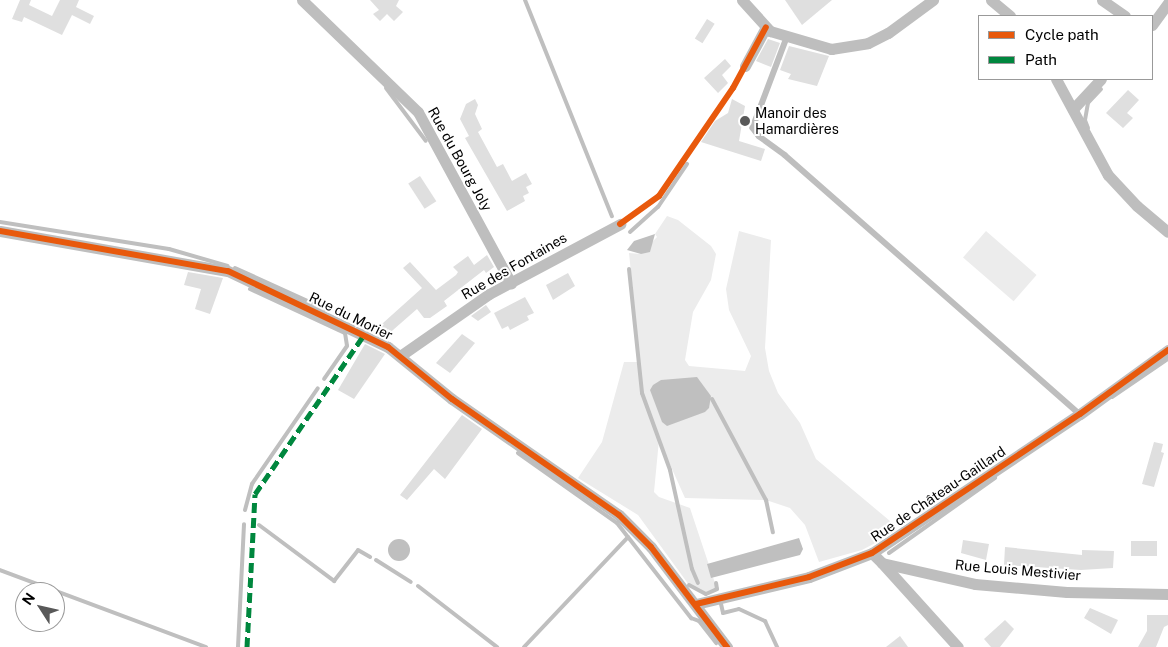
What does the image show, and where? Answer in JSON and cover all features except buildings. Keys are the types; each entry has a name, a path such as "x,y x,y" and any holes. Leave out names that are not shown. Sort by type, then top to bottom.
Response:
{"street":[{"name":"Rue du Bourg Joly","path":"302,0 418,112 511,283"},
{"path":"742,0 766,27 787,38 831,49 868,43 888,33 933,0"},
{"path":"991,0 1009,15"},
{"path":"1102,0 1124,15"},
{"path":"1153,24 1168,3"},
{"path":"745,66 766,27"},
{"path":"1057,80 1108,175 1137,206 1168,232"},
{"path":"1073,109 1100,80"},
{"name":"Rue des Fontaines","path":"400,356 488,294 620,224"},
{"name":"Rue du Morier","path":"0,231 228,271 388,347 452,399 619,515 651,547 727,647"},
{"name":"Rue de Château-Gaillard","path":"696,604 809,577 872,554 1080,414 1168,350"},
{"name":"Rue Louis Mestivier","path":"872,554 882,563 975,584 1067,592 1168,594"},
{"path":"882,563 958,647"}],"lane":[{"path":"787,38 753,128 759,136 785,155 1080,414"}],"shaded area":[{"path":"667,216 678,220 711,246 716,254 711,280 693,312 685,360 689,366 745,371 751,356 729,310 726,289 739,231 771,240 765,348 769,371 778,393 800,423 816,459 890,521 877,542 862,550 819,562 805,525 790,508 766,500 685,498 659,440 654,492 659,497 690,508 717,589 706,594 689,585 638,515 578,478 602,442 624,362 640,362 629,253 641,254 657,237 655,234"},
{"path":"986,231 1037,275 1014,301 963,257"},
{"path":"655,234 650,252 641,254 627,250 634,241"},
{"path":"697,377 711,396 709,408 705,412 667,426 662,422 650,390 653,385 661,380"},
{"path":"799,538 803,549 800,555 711,578 707,564"},
{"path":"395,539 403,539 410,546 410,554 403,561 395,561 388,554 388,546"}],"waterway":[{"path":"525,0 612,216"},
{"path":"386,88 426,141"},
{"path":"1088,128 1085,120 1088,103 1101,89"},
{"path":"630,232 658,207 687,164"},
{"path":"0,222 169,249 228,266"},
{"path":"235,268 327,310"},
{"path":"629,269 642,393 670,470 692,569 698,583"},
{"path":"250,289 345,333 347,346 324,379"},
{"path":"1112,397 1168,359"},
{"path":"245,510 252,484 318,388"},
{"path":"712,399 766,500 773,532"},
{"path":"518,453 617,523 628,537"},
{"path":"889,553 995,478"},
{"path":"238,647 244,524"},
{"path":"259,525 334,581 358,550 370,557"},
{"path":"524,647 628,537 691,618 699,621 716,643"},
{"path":"376,560 411,582"},
{"path":"0,570 206,647"},
{"path":"689,585 706,594 717,589 716,583"},
{"path":"418,586 497,647"},
{"path":"721,604 723,613 739,609 765,621 777,647"}],"marked path":[{"path":"247,647 255,494 364,335"}],"cycle path":[{"path":"620,224 659,196 733,88 766,27"},
{"path":"0,231 228,271 388,347 452,399 619,515 651,547 727,647"},
{"path":"696,604 809,577 872,553 1080,414 1168,350"}],"place":[{"name":"Manoir des Hamardières","path":"745,121"}]}
